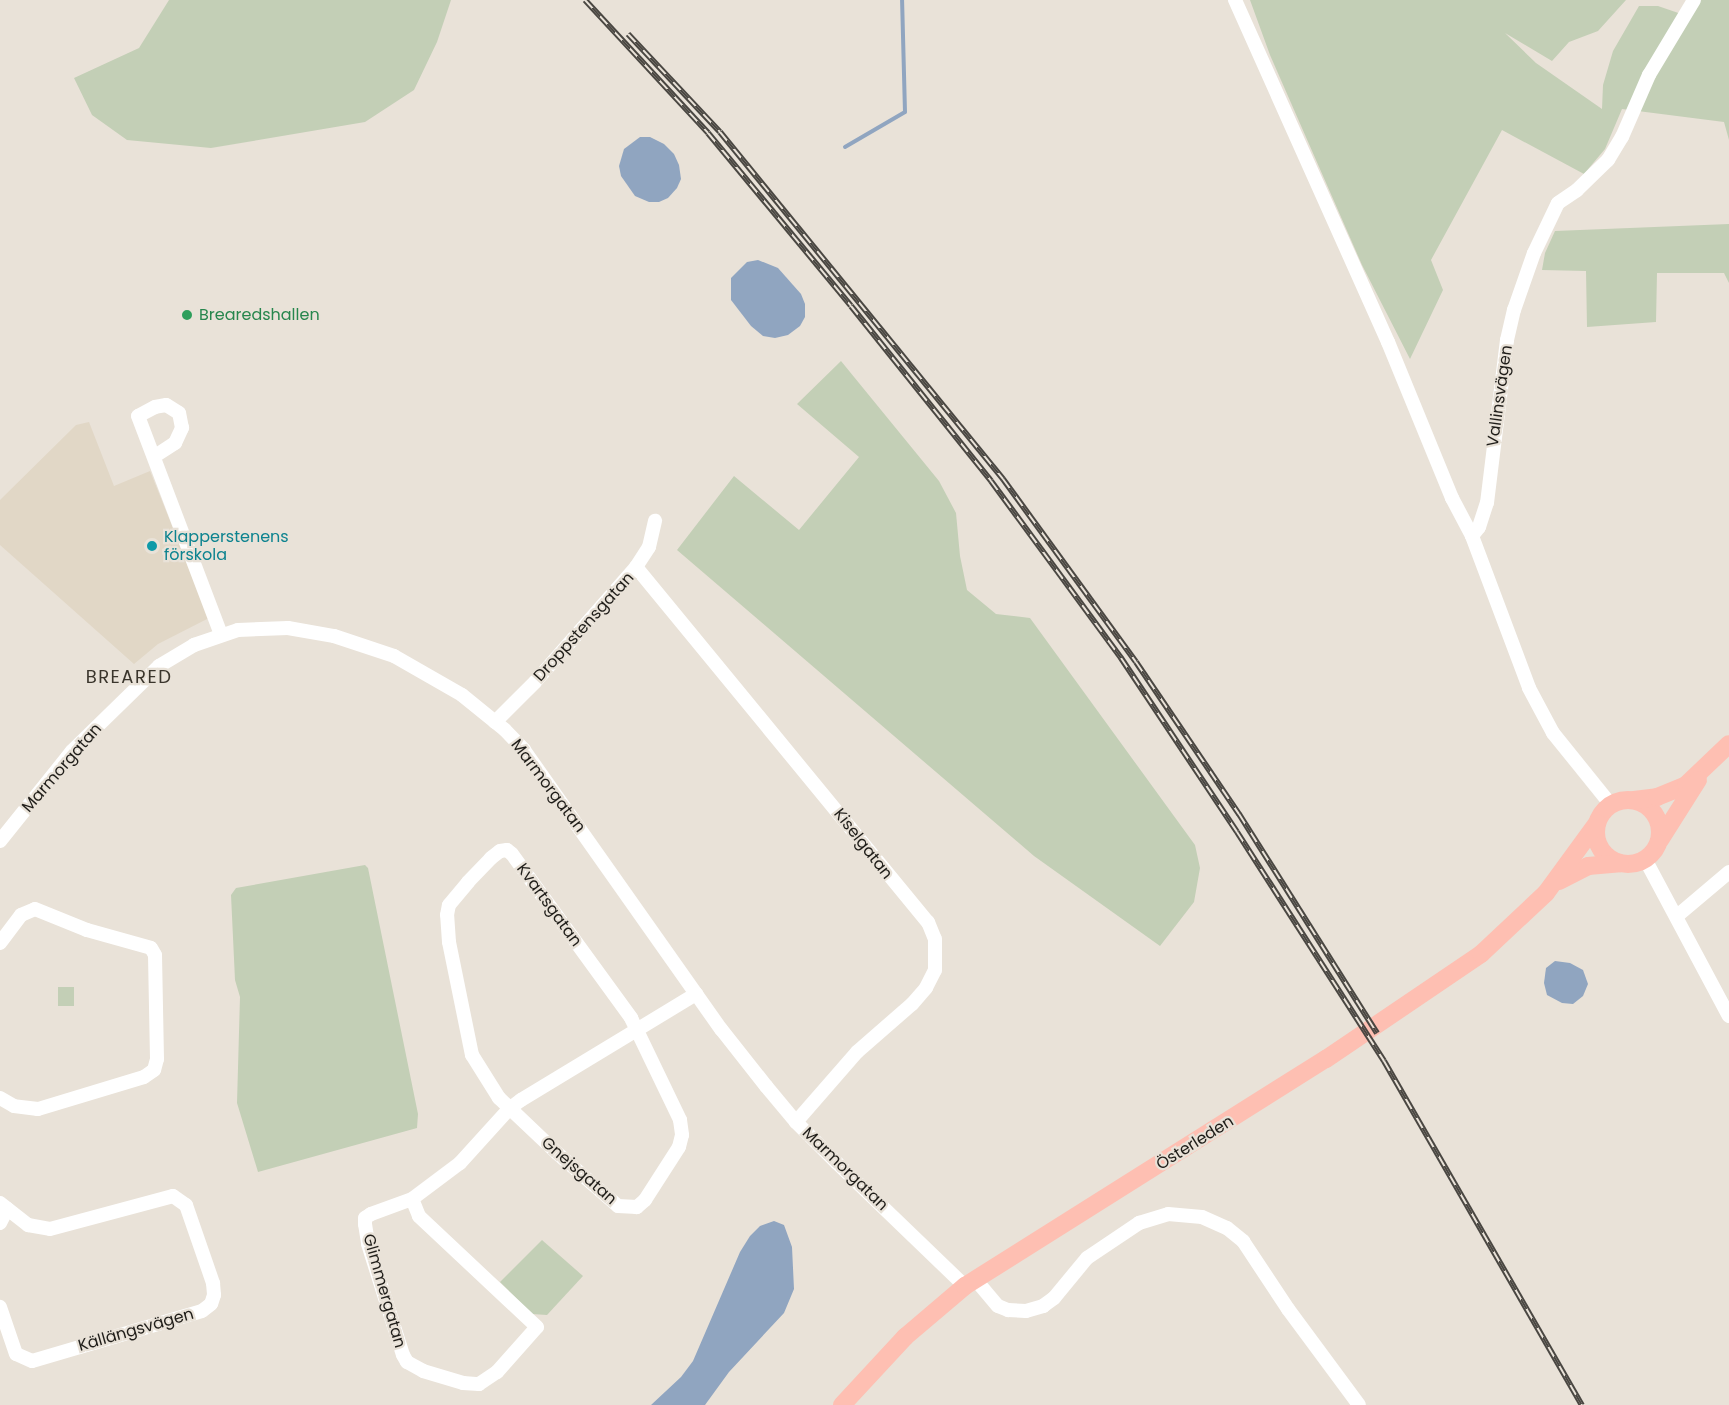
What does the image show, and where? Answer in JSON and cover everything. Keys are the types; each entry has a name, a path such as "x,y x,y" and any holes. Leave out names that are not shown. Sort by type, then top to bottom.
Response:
{"main road":[{"path":"1611,805 1657,797 1686,785 1729,744"},
{"path":"1645,859 1659,844 1706,768"},
{"path":"1634,800 1649,807 1659,820 1661,836 1659,844"},
{"name":"Österleden","path":"842,1405 905,1337 970,1283 1036,1240 1110,1198 1421,997 1481,954 1552,885 1611,805"},
{"path":"1597,823 1599,846 1608,857 1620,863"},
{"name":"Österleden","path":"1552,885 1582,868 1599,863 1634,864 1645,859"}],"street":[{"path":"1235,0 1388,342 1452,498 1472,536 1516,659 1541,713 1570,757 1611,805"},
{"name":"Vallinsvägen","path":"1472,536 1479,527 1487,503 1510,324 1542,234 1558,203 1577,190 1608,160 1622,137 1650,75 1694,0"},
{"path":"155,456 175,443 182,428 179,413 166,405 155,407 138,416 221,635"},
{"name":"Droppstensgatan","path":"495,722 535,682 636,567 649,547 655,521"},
{"name":"Kiselgatan","path":"636,567 928,922 935,939 935,970 926,988 912,1004 856,1052 796,1122"},
{"name":"Marmorgatan","path":"0,841 72,751 143,680 174,654 221,635 254,629 288,628 307,630 363,644 394,656 438,679 495,722 536,765 721,1029 796,1122 970,1283 998,1306 1008,1310 1026,1311 1048,1302 1087,1258 1139,1224 1168,1214 1184,1214 1213,1221 1227,1228 1243,1241 1287,1309 1359,1405"},
{"name":"Kvartsgatan","path":"509,1109 485,1079 472,1055 446,920 449,905 458,893 500,851 507,850 512,854 637,1029"},
{"path":"1645,859 1729,1016"},
{"path":"1677,916 1729,872"},
{"path":"0,943 21,915 35,909 93,932 147,946 155,955 157,1059 154,1070 144,1077 38,1108 23,1109 0,1098"},
{"name":"Glimmergatan","path":"412,1199 419,1216 537,1327 497,1372 479,1384 463,1383 423,1371 407,1362 369,1244 366,1218 412,1199 460,1163 509,1109 696,994"},
{"name":"Gnejsgatan","path":"509,1109 618,1206 637,1207 645,1200 669,1167 679,1148 682,1135 676,1111 637,1029"},
{"name":"Källängsvägen","path":"0,1223 4,1206 28,1224 50,1229 173,1196 186,1205 213,1283 214,1295 211,1304 202,1311 32,1361 16,1354 0,1307"}],"shaded area":[{"path":"89,422 114,486 150,471 209,618 158,644 134,664 0,545 0,500 76,425"}],"green space":[{"path":"169,0 451,0 437,42 414,90 365,122 211,148 127,140 92,115 74,78 139,48"},
{"path":"1250,0 1626,0 1598,31 1569,42 1552,61 1505,33 1536,63 1602,109 1603,85 1613,51 1639,6 1658,6 1690,17 1701,0 1729,0 1729,140 1724,122 1622,109 1605,149 1584,174 1502,130 1431,260 1443,290 1410,359 1362,265 1270,55"},
{"path":"1729,224 1729,283 1724,273 1657,273 1656,322 1587,327 1586,271 1542,270 1545,253 1555,231"},
{"path":"841,361 939,481 956,513 960,556 967,590 996,614 1030,618 1195,845 1200,868 1194,902 1160,946 1034,856 677,550 734,476 799,530 859,457 797,404"},
{"path":"365,865 368,868 418,1114 417,1128 258,1172 237,1103 240,997 235,980 231,895 236,888"},
{"path":"58,987 74,987 74,1006 58,1006"},
{"path":"542,1240 583,1276 547,1315 532,1314 500,1282"}],"water":[{"path":"640,137 650,137 664,144 674,154 679,165 681,179 677,188 668,198 659,202 649,202 635,196 621,176 619,166 624,149"},
{"path":"758,260 778,268 801,294 805,304 805,317 800,326 788,335 775,338 763,336 751,326 731,300 731,278 747,262"},
{"path":"1555,961 1570,963 1583,970 1588,984 1583,996 1573,1004 1562,1003 1547,995 1544,983 1546,968"},
{"path":"774,1221 784,1225 792,1247 794,1289 784,1313 729,1372 705,1405 651,1405 681,1377 693,1361 740,1252 750,1236 760,1226"}],"waterway":[{"path":"845,147 905,112 902,0"}],"railway":[{"path":"585,0 708,133 851,306 991,481 1121,658 1237,832 1384,1061 1582,1405"},
{"path":"628,34 720,132 1003,479 1136,662 1239,814 1377,1033"}],"place":[{"name":"Brearedshallen","path":"187,315"},
{"name":"Klapperstenens förskola","path":"152,546"}],"district":[{"name":"BREARED","path":"129,677"}]}
